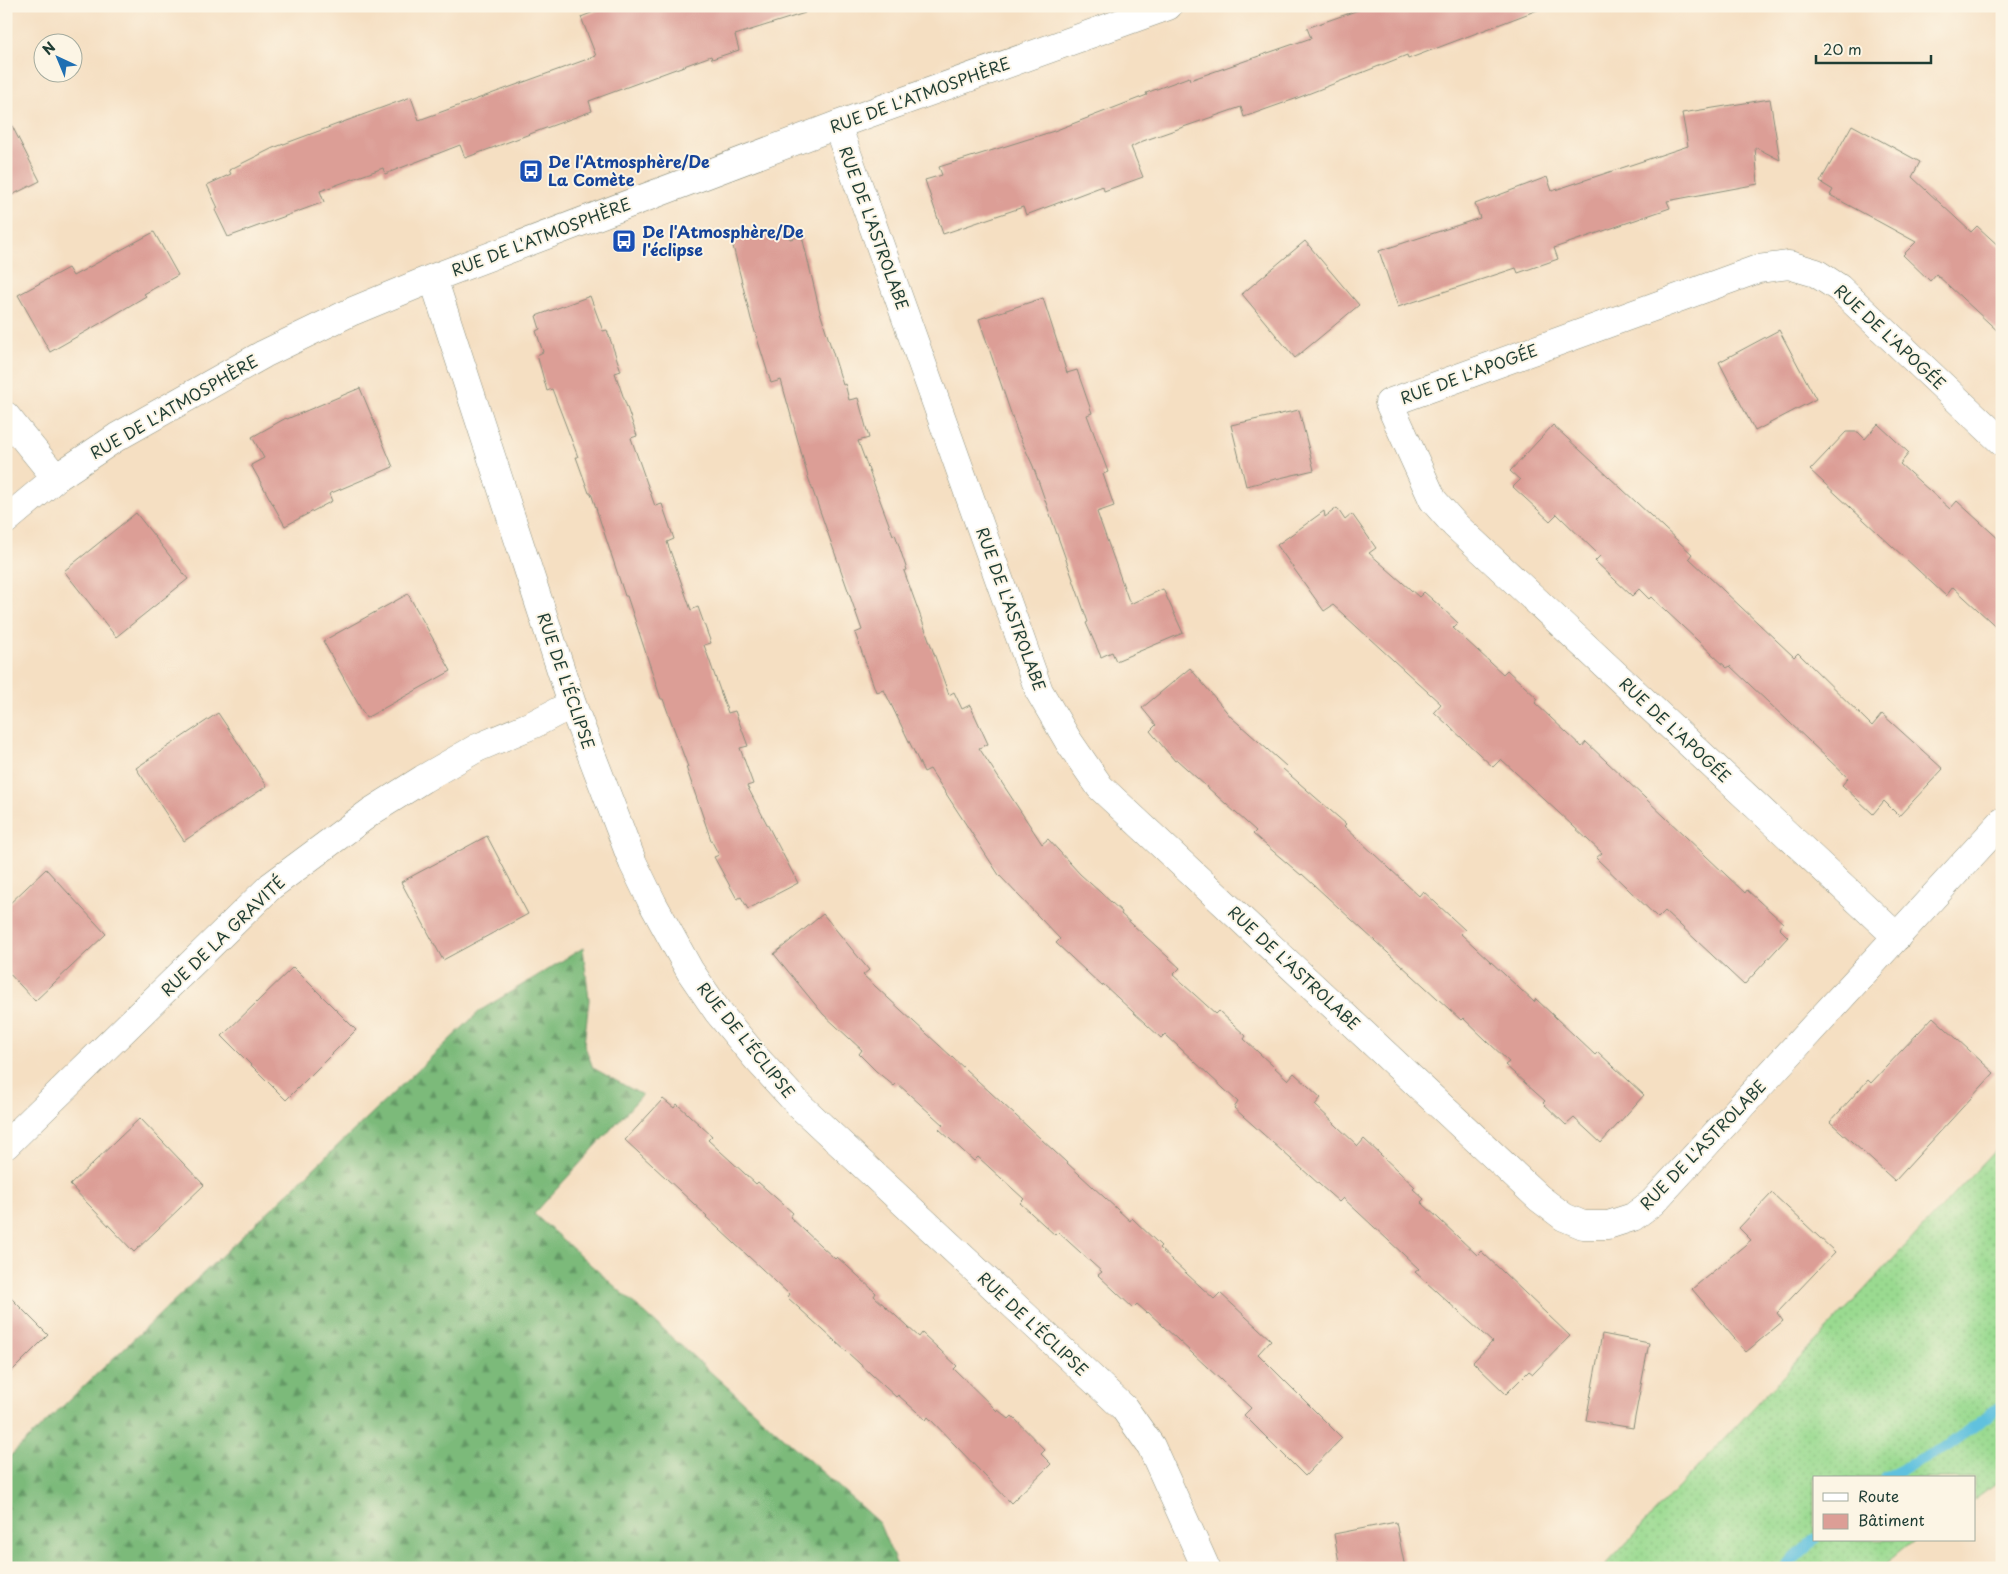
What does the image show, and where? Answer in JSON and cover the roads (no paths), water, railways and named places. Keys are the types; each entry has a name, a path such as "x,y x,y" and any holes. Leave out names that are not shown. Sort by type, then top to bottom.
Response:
{"street":[{"name":"RUE DE L'ATMOSPHÈRE","path":"6,520 56,478 117,437 256,359 353,311 433,278 838,125 1168,6"},
{"name":"RUE DE L'ASTROLABE","path":"838,125 1039,691 1069,742 1100,786 1539,1198 1564,1217 1583,1224 1608,1225 1632,1217 1653,1202 2002,822"},
{"name":"RUE DE L'APOGÉE","path":"1897,937 1455,526 1433,500 1389,403 1758,269 1789,265 1816,273 1839,288 2002,442"},
{"name":"RUE DE L'ÉCLIPSE","path":"433,278 572,704 633,863 653,904 690,970 718,1012 800,1106 1124,1408 1151,1446 1206,1568"},
{"path":"6,416 56,478"},
{"name":"RUE DE LA GRAVITÉ","path":"6,1145 271,886 372,812 423,779 477,748 534,724 572,704"}],"waterway":[{"path":"1889,1476 1949,1445 2002,1405"},
{"path":"1784,1568 1813,1541"}],"place":[{"name":"De l'Atmosphère/De La Comète","path":"531,171"},
{"name":"De l'Atmosphère/De l'éclipse","path":"624,241"}]}
